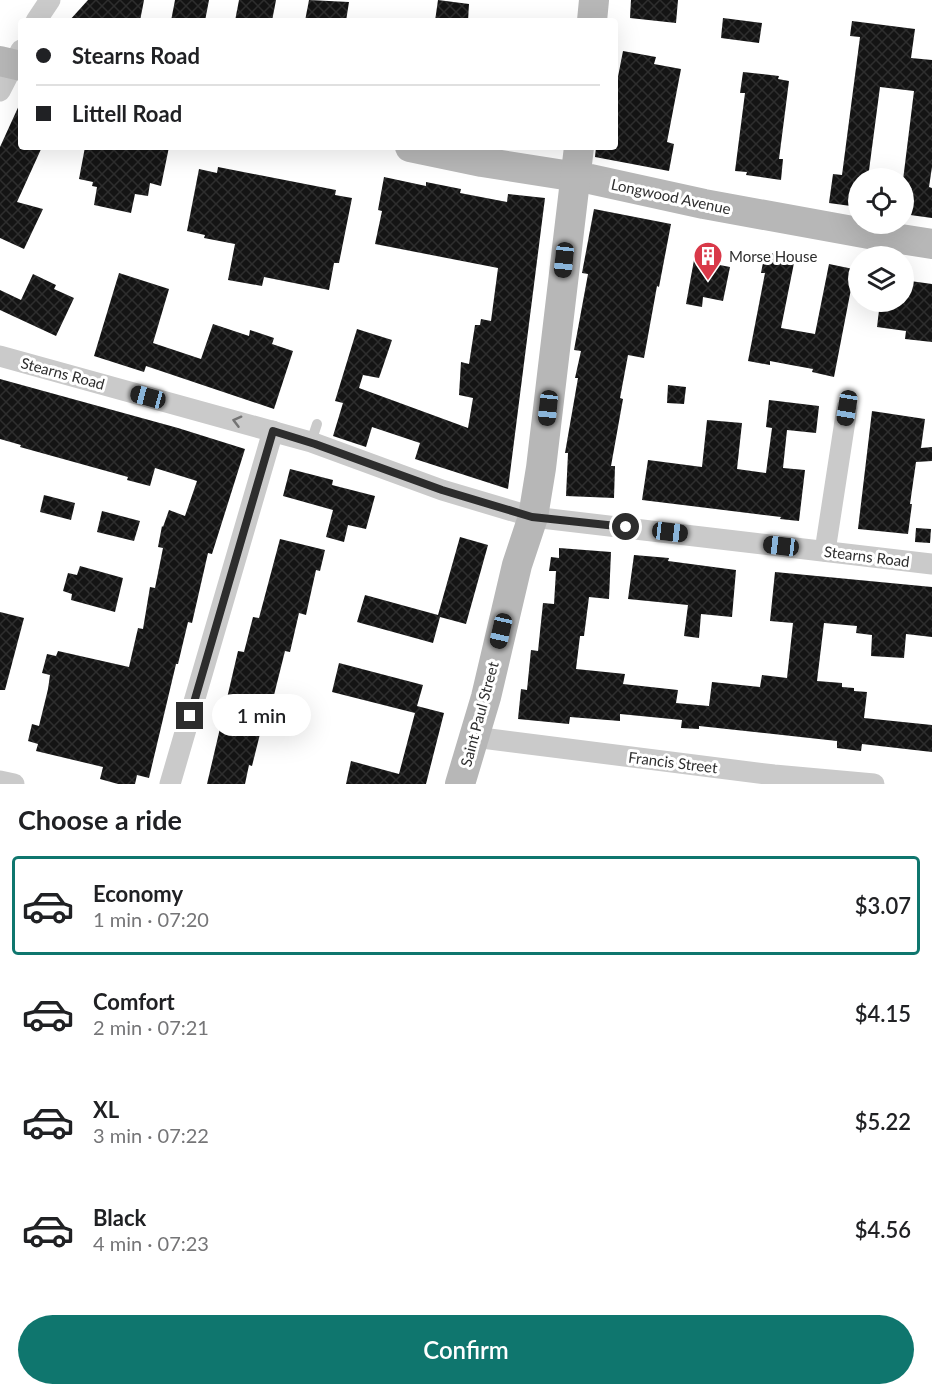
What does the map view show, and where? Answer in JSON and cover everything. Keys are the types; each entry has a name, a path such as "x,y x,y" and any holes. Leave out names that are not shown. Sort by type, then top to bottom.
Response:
{"main road":[{"path":"592,18 594,0"},
{"name":"Longwood Avenue","path":"426,150 575,177 704,204 932,243"},
{"name":"Saint Paul Street","path":"460,784 486,697 517,565 532,517 541,468 579,150"}],"street":[{"path":"38,18 50,0"},
{"path":"0,91 14,60"},
{"name":"Stearns Road","path":"0,356 273,431 314,433 442,490 532,517 932,564"},
{"path":"825,551 847,408"},
{"path":"170,784 273,431"},
{"name":"Francis Street","path":"474,737 773,779 874,784"},
{"path":"0,781 14,784"}],"building":[{"path":"88,0 144,0 141,18 72,18"},
{"path":"175,0 209,0 206,18 172,18"},
{"path":"239,0 276,0 273,18 236,18"},
{"path":"309,0 349,2 346,18 306,18"},
{"path":"438,0 469,4 468,18 435,18"},
{"path":"631,0 678,0 676,23 630,18"},
{"path":"723,18 762,23 759,43 721,38"},
{"path":"852,21 915,29 911,58 932,60 932,167 929,187 932,188 932,218 914,216 914,168 904,168 914,91 880,87 869,168 848,168 848,206 829,203 833,174 842,175 860,37 850,36"},
{"path":"623,51 656,57 654,64 681,69 667,142 674,144 669,171 595,157 596,150 618,150 618,77"},
{"path":"743,72 779,76 778,79 789,81 779,159 783,159 781,180 746,175 747,172 735,171 745,93 740,93"},
{"path":"18,108 18,150 41,150 17,202 43,209 24,249 0,238 0,147"},
{"path":"84,150 168,150 161,186 150,183 148,196 135,194 131,213 94,205 97,187 92,186 93,182 79,179"},
{"path":"218,167 336,190 335,195 352,198 339,263 334,263 329,290 264,277 262,286 228,280 235,244 204,238 205,235 187,231 199,169 217,173"},
{"path":"384,177 426,186 426,182 461,189 460,193 507,202 508,194 545,198 508,489 415,459 420,443 372,427 366,447 333,436 343,403 335,401 357,329 392,340 379,378 363,375 359,388 468,428 473,398 459,395 461,362 469,364 475,325 480,325 481,319 491,321 498,268 375,244 382,211 378,210"},
{"path":"594,209 671,224 644,358 628,355 611,466 615,466 614,498 566,496 568,453 565,453 581,351 574,350 588,274 582,273"},
{"path":"765,252 795,258 781,328 815,334 829,264 848,268 848,305 834,377 812,372 813,369 770,361 770,365 748,361 765,273 761,273"},
{"name":"Morse House","path":"694,260 730,267 723,301 703,297 702,307 686,304"},
{"path":"119,273 169,289 153,343 201,359 213,324 249,336 250,330 274,338 272,344 293,351 274,409 146,366 144,372 94,356"},
{"path":"33,274 56,285 54,289 74,298 56,336 0,310 0,290 21,300"},
{"path":"914,282 932,284 932,342 905,339 906,331 877,327 879,312 914,312"},
{"path":"0,379 245,449 212,554 208,553 192,623 188,622 178,664 176,664 149,778 137,775 135,784 118,784 100,779 103,767 36,751 38,744 28,741 32,724 39,726 48,689 50,675 42,673 47,654 56,656 58,651 129,667 138,628 143,629 150,587 155,588 163,548 158,547 162,526 169,510 185,516 197,481 155,468 150,486 127,480 128,477 20,447 21,445 0,439"},
{"path":"668,385 686,387 684,404 667,403"},
{"path":"769,400 819,406 816,433 787,430 783,468 805,470 799,521 642,500 648,460 702,467 707,420 742,423 737,469 766,473 772,428 766,427"},
{"path":"872,411 925,419 921,448 932,447 932,461 916,462 908,534 858,529"},
{"path":"290,469 333,480 332,485 375,496 366,529 348,525 344,542 326,537 333,510 283,496"},
{"path":"44,495 75,503 71,520 40,512"},
{"path":"102,511 140,521 134,541 97,532"},
{"path":"916,528 931,529 930,543 915,542"},
{"path":"460,537 488,545 466,624 440,617 433,643 357,622 365,595 438,615"},
{"path":"280,539 325,550 320,571 316,570 306,615 299,613 290,652 285,651 266,727 262,726 245,784 207,784 238,651 244,652 253,617 259,618"},
{"path":"559,548 611,552 609,599 589,597 584,636 580,636 576,669 625,674 623,684 678,690 676,703 709,706 712,682 760,687 762,675 787,678 793,623 770,621 775,572 932,587 932,637 906,634 904,658 871,656 872,635 856,633 857,626 824,623 817,681 842,683 842,687 867,692 864,718 932,725 932,752 862,744 861,751 837,748 837,741 699,726 699,729 681,728 682,720 620,714 620,721 570,717 569,724 518,719 521,689 527,690 531,650 538,651 543,603 554,604 556,571 549,571 551,557 559,558"},
{"path":"634,555 669,558 668,561 736,570 732,617 701,614 699,638 684,636 688,605 628,599"},
{"path":"80,566 123,578 115,612 71,600 72,594 63,591 68,573 77,575"},
{"path":"0,612 24,618 5,690 0,690"},
{"path":"339,663 423,685 417,706 444,713 426,784 346,784 351,761 399,774 415,713 332,692"}],"place":[{"name":"Morse House","path":"708,282"}],"route":[{"path":"190,716 273,431 442,490 532,517 626,527"}]}
